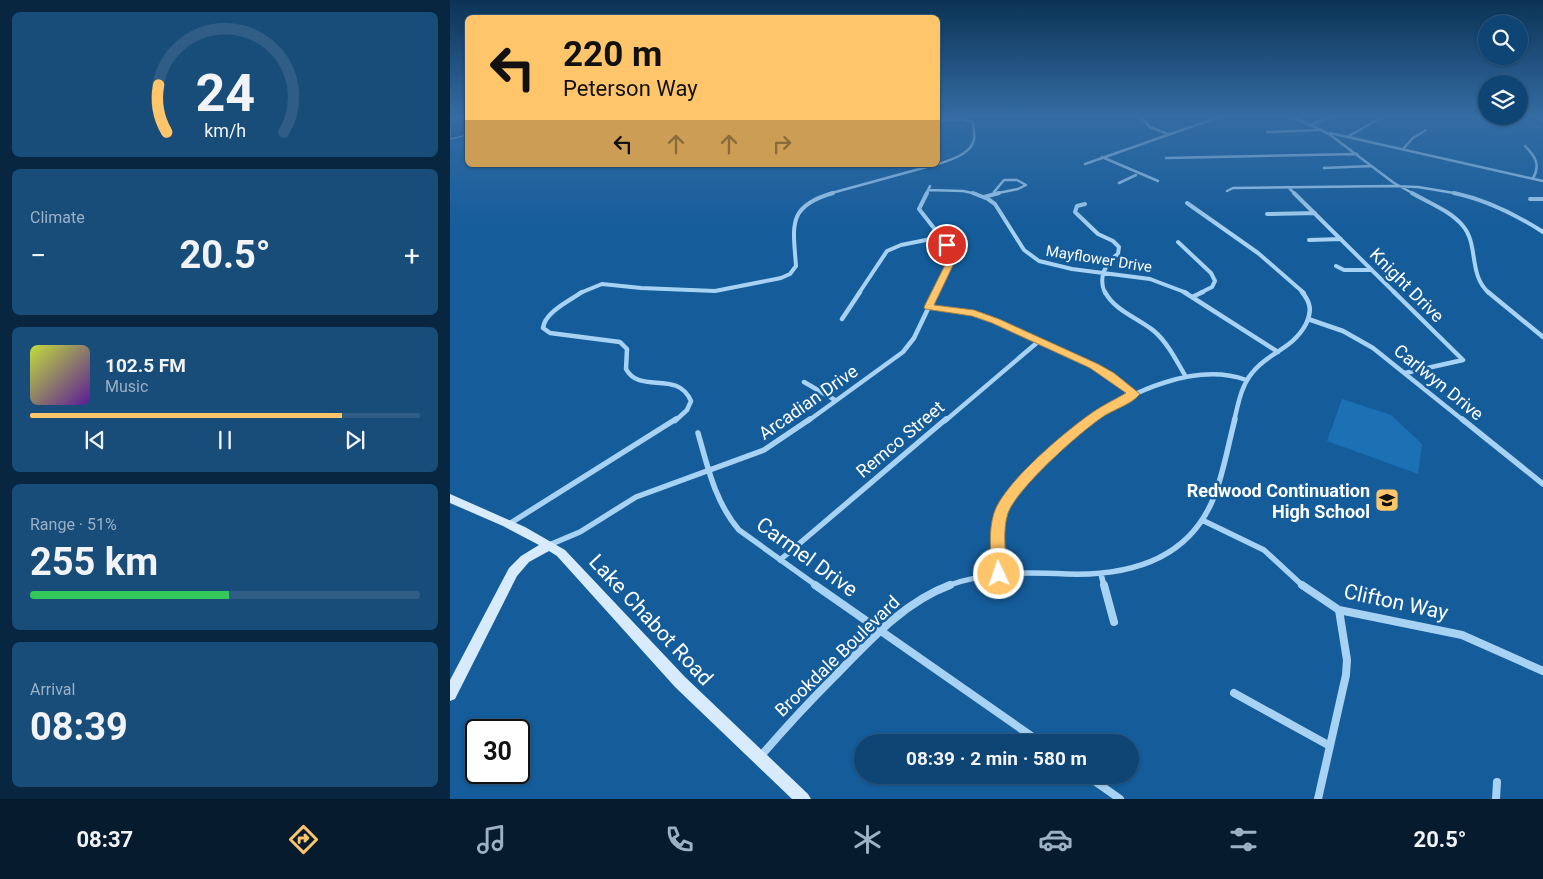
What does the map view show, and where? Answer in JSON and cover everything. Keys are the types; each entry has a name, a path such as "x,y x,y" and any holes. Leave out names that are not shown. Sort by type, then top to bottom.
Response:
{"main road":[{"name":"Lake Chabot Road","path":"509,524 561,553 680,682 803,799"}],"street":[{"path":"940,162 958,154"},
{"path":"1084,164 1109,154"},
{"path":"1166,158 1343,154"},
{"path":"1357,154 1397,185 1451,214 1464,227 1468,235 1481,286 1543,336"},
{"path":"1427,154 1543,181"},
{"path":"1533,154 1539,168 1533,178"},
{"path":"1101,157 1126,168 1136,175 1158,181"},
{"path":"1324,168 1371,166"},
{"path":"509,524 674,420 687,410 690,401 688,394 680,386 642,380 630,376 626,368 628,352 624,344 608,340 550,333 543,328 547,317 583,291 602,284 641,288 715,291 781,278 790,274 796,266 793,231 797,214 806,203 832,193 925,167"},
{"path":"1120,183 1136,175"},
{"path":"984,196 994,192 1020,189 1026,184 1017,180 1004,180 994,192"},
{"path":"1227,191 1233,188 1397,185 1437,188 1476,198 1513,213 1543,232"},
{"name":"Knight Drive","path":"1288,187 1463,360 1405,373"},
{"name":"Arcadian Drive","path":"549,545 580,532 636,497 755,454 773,444 903,352 912,342 952,259 950,250 918,209 929,188 984,196"},
{"name":"Mayflower Drive","path":"984,196 995,204 1030,257 1051,266 1151,278 1170,285 1245,329 1278,352"},
{"path":"1530,199 1543,199"},
{"path":"1187,203 1254,250 1296,284 1305,293 1310,303 1308,319"},
{"path":"1085,204 1076,206 1075,212 1098,234 1114,241 1119,248 1118,254 1109,261 1104,272 1102,287 1107,297 1156,334 1186,377"},
{"path":"1267,214 1315,213"},
{"path":"842,318 887,251 901,245 940,237"},
{"path":"1309,240 1341,240"},
{"path":"1178,242 1211,273 1215,281 1212,287 1192,297"},
{"path":"1336,266 1344,270 1372,270"},
{"path":"928,307 980,315 1102,370 1134,394"},
{"name":"Brookdale Boulevard","path":"760,757 778,735 879,631 906,608 928,593 968,579 999,574 1101,574 1132,569 1166,554 1193,534 1221,482 1237,409 1246,380 1262,363 1297,338 1308,319"},
{"name":"Carlwyn Drive","path":"1308,319 1343,331 1364,342 1543,484"},
{"name":"Remco Street","path":"780,560 1039,341"},
{"path":"999,574 998,527 1002,511 1011,496 1032,472 1076,431 1100,412 1134,394 1163,382 1186,377 1221,375 1246,380"},
{"path":"804,382 835,400"},
{"name":"Carmel Drive","path":"698,433 721,504 733,523 753,541 1028,734"},
{"name":"Lake Chabot Road","path":"450,498 509,524"},
{"name":"Clifton Way","path":"1202,520 1264,550 1309,591 1339,610 1462,635 1543,671"},
{"path":"450,694 457,671 513,572 525,559 549,545"},
{"path":"1101,574 1114,622"},
{"path":"1318,799 1346,675 1347,660 1339,610"},
{"path":"1234,692 1330,746"},
{"path":"1496,799 1497,782"},
{"path":"1099,784 1120,799"}],"shaded area":[{"path":"1342,399 1391,415 1422,444 1418,474 1327,441"}],"place":[{"name":"Redwood Continuation High School","path":"1387,500"}],"route":[{"path":"947,245 952,252 952,259 928,307 960,310 985,316 1094,366 1110,375 1134,394 1100,412 1076,431 1032,472 1011,496 999,519 997,536 999,574"}]}
